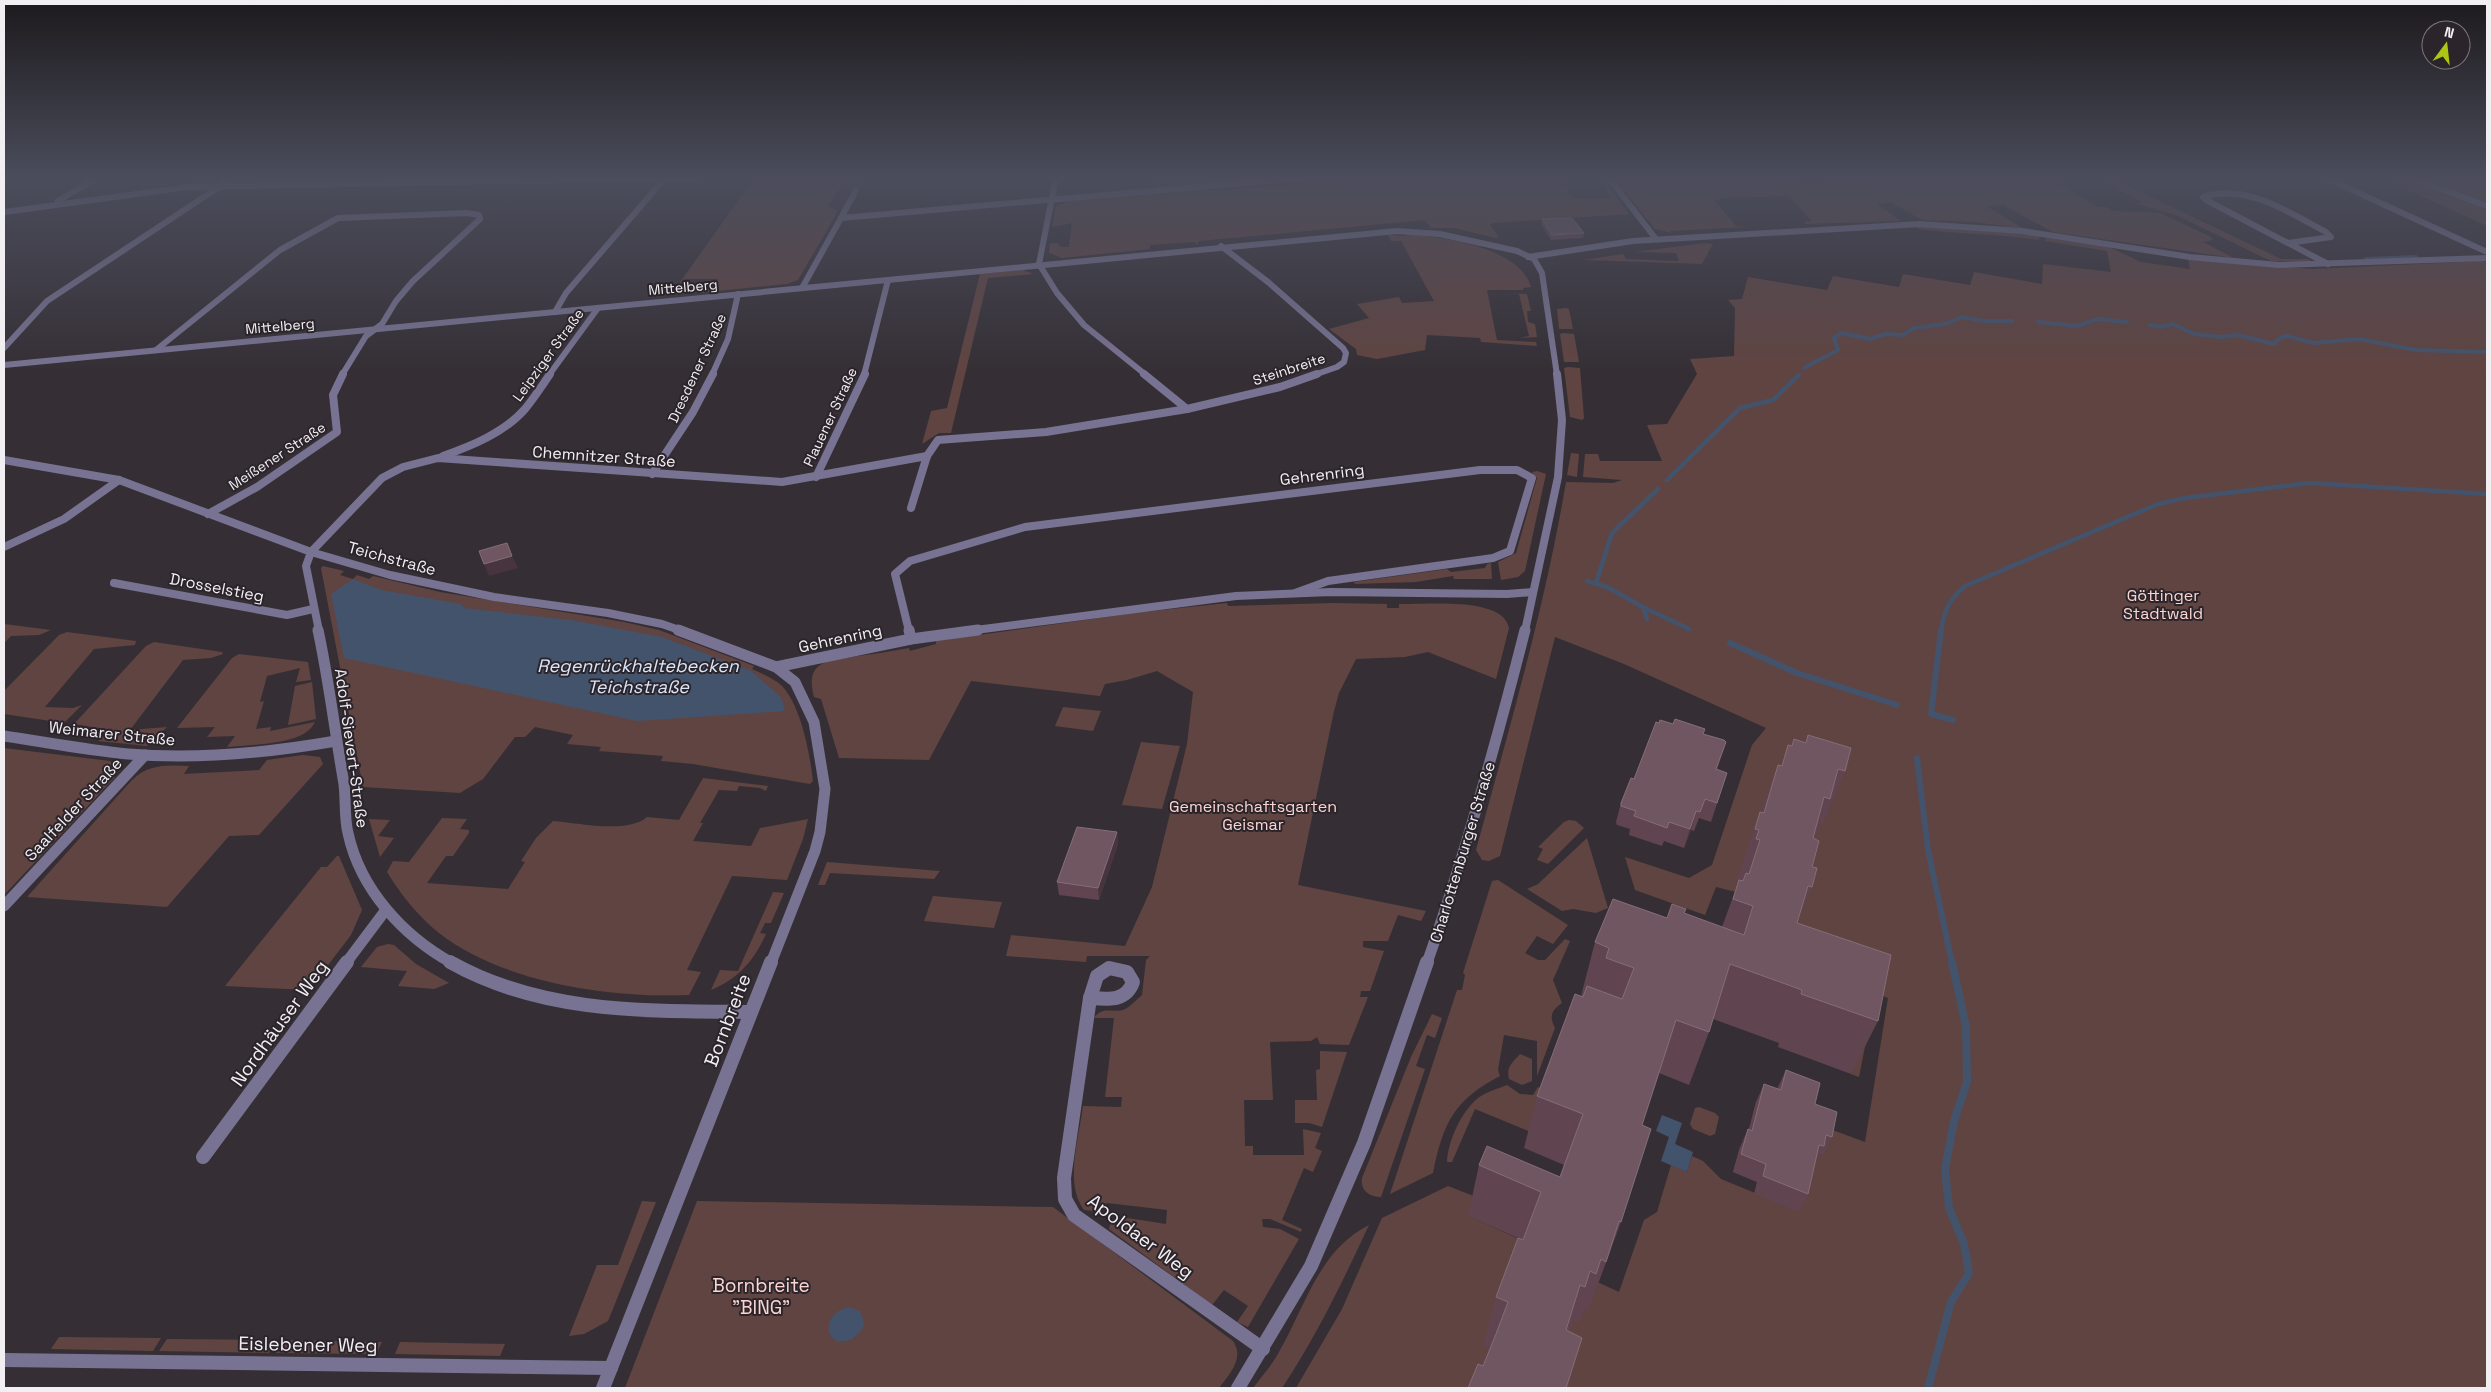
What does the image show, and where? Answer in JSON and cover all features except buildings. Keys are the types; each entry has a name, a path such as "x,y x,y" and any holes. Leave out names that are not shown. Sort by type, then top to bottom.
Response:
{"street":[{"path":"4,348 47,301 135,242"},
{"path":"156,350 280,250 295,242"},
{"path":"375,330 382,324 396,301 413,280 455,242"},
{"path":"555,312 566,293 610,242"},
{"path":"802,288 828,242"},
{"path":"1043,242 1039,264 1057,293 1084,325 1187,409"},
{"name":"Mittelberg","path":"4,365 1264,242"},
{"name":"Mittelberg","path":"1477,242 1511,249 1531,259"},
{"path":"1531,259 1638,242"},
{"path":"2095,242 2214,260 2279,265 2329,265 2487,258"},
{"path":"2288,243 2295,242"},
{"path":"2465,242 2487,252"},
{"path":"2288,243 2329,265"},
{"name":"Steinbreite","path":"927,456 934,443 943,438 1046,432 1187,409 1280,387 1337,367 1347,357 1343,348 1297,310 1254,269 1221,246"},
{"name":"Charlottenburger Straße","path":"1238,1388 1311,1266 1353,1168 1383,1091 1471,830 1496,745 1533,592 1558,477 1562,420 1560,392 1542,283 1531,259"},
{"name":"Plauener Straße","path":"816,477 858,392 868,365 888,280"},
{"name":"Dresdener Straße","path":"652,474 677,439 697,404 737,313 738,294"},
{"name":"Leipziger Straße","path":"438,458 475,444 514,420 524,410 598,308"},
{"name":"Meißener Straße","path":"208,514 257,487 337,432 334,395 346,365 366,336 375,330"},
{"path":"4,335 15,335"},
{"path":"911,508 927,456"},
{"name":"Chemnitzer Straße","path":"311,552 382,478 409,465 438,458 760,482 782,482 927,456"},
{"name":"Teichstraße","path":"4,460 118,480 311,552 445,588 608,613 662,624 776,667"},
{"name":"Gehrenring","path":"911,640 895,581 895,574 902,566 921,557 1025,527 1449,473 1514,469 1529,474 1532,478 1510,551 1504,554 1493,558 1328,581 1295,593"},
{"path":"4,547 64,519 118,480"},
{"name":"Adolf-Sievert-Straße","path":"311,552 306,566 328,681 345,789 348,837 368,882 385,911 426,949 483,979 517,990 576,1004 617,1009 750,1012"},
{"name":"Drosselstieg","path":"114,583 287,615 313,609"},
{"name":"Gehrenring","path":"776,667 911,640 1159,604 1236,596 1295,593 1427,592 1507,594 1533,592"},
{"name":"Bornbreite","path":"603,1388 815,851 820,832 825,789 814,722 809,708 794,682 776,667"},
{"name":"Weimarer Straße","path":"4,736 145,755 216,756 278,752 336,740"},
{"name":"Saalfelder Straße","path":"4,906 145,755"},
{"name":"Nordhäuser Weg","path":"203,1158 385,911"},
{"name":"Apoldaer Weg","path":"1090,998 1064,1178 1066,1199 1074,1215 1263,1349"},
{"name":"Eislebener Weg","path":"4,1360 611,1368"}],"green space":[{"path":"709,242 820,242 798,280 787,284 699,293 701,289 711,289 718,279 684,279 675,292 688,294 671,295"},
{"path":"1070,242 1199,242 1197,245 1195,242 1150,245 1150,249 1062,258 1049,253 1050,243 1058,243 1061,247 1069,247"},
{"path":"1402,242 1459,242 1496,253 1512,262 1524,273 1531,287 1523,288 1524,290 1487,290 1497,340 1536,342 1537,346 1481,342 1480,338 1427,335 1425,350 1377,359 1357,355 1356,349 1329,329 1369,318 1357,304 1399,297 1402,303 1434,301"},
{"name":"Göttinger Stadtwald","path":"2051,242 2076,242 2107,246 2141,262 2190,269 2188,259 2312,269 2487,262 2487,1388 1296,1388 1342,1309 1382,1218 1448,1186 1476,1197 1469,1216 1582,1268 1580,1274 1619,1292 1644,1220 1657,1212 1671,1165 1687,1172 1692,1156 1703,1161 1721,1179 1755,1193 1757,1182 1733,1172 1740,1147 1744,1148 1756,1102 1865,1142 1888,998 1819,973 1812,964 1812,953 1804,951 1798,975 1861,998 1868,1003 1872,1011 1859,1077 1851,1074 1864,1009 1769,973 1767,979 1758,976 1755,985 1728,976 1733,959 1714,952 1720,934 1724,935 1726,926 1730,927 1740,893 1716,887 1705,915 1635,890 1625,857 1689,878 1712,865 1752,745 1766,728 1624,664 1555,637 1500,856 1489,861 1482,860 1476,850 1537,621 1566,482 1613,483 1622,480 1583,477 1585,454 1598,454 1600,461 1662,461 1647,425 1667,424 1697,374 1690,359 1734,356 1735,308 1728,300 1742,299 1748,277 1827,290 1833,276 1899,287 1903,274 1970,285 1974,272 2042,284 2043,264 2111,272 2107,251"},
{"path":"2122,242 2203,242 2234,258"},
{"path":"2232,242 2245,242 2281,259 2309,259 2311,262 2271,261"},
{"path":"1706,243 1713,244 1702,264 1583,260 1623,254 1626,259 1679,261 1676,253 1634,252"},
{"path":"1023,270 1034,274 988,278 951,433 939,433 922,444 931,411 947,408 980,274"},
{"path":"1510,293 1527,294 1531,311 1527,311 1528,322 1535,324 1537,337 1520,338 1529,336 1519,294"},
{"path":"1557,309 1569,309 1573,329 1559,329"},
{"path":"1560,334 1574,334 1579,362 1564,362"},
{"path":"1564,368 1580,368 1584,418 1582,420 1570,417"},
{"path":"1571,453 1579,454 1577,477 1567,475"},
{"path":"1537,471 1546,474 1525,571 1518,577 1501,580 1498,562 1516,553 1537,478 1532,472"},
{"path":"1491,563 1492,579 1454,579 1453,576 1416,582 1355,584 1354,582 1447,569 1451,572 1485,568 1487,564"},
{"path":"323,566 344,571 340,575 353,579 357,575 369,579 373,576 440,592 624,622 659,630 754,666 752,669 772,678 789,695 804,731 813,781 810,784 693,764 661,761 663,756 599,751 601,747 567,744 573,735 535,727 525,737 515,737 483,779 460,793 363,787 321,568"},
{"name":"Gemeinschaftsgarten Geismar","path":"1227,603 1228,606 1332,603 1387,604 1387,608 1399,608 1399,604 1462,604 1493,611 1504,618 1509,628 1496,679 1428,652 1405,657 1356,659 1339,693 1298,885 1426,911 1421,921 1398,915 1388,941 1363,941 1363,947 1384,951 1370,991 1361,991 1360,997 1368,997 1349,1045 1320,1044 1317,1037 1311,1041 1270,1042 1273,1100 1244,1100 1245,1146 1253,1146 1253,1155 1304,1155 1303,1129 1321,1133 1315,1148 1322,1151 1313,1172 1304,1168 1282,1220 1302,1229 1301,1232 1270,1219 1262,1219 1263,1227 1280,1229 1299,1239 1248,1327 1237,1322 1248,1306 1224,1290 1212,1305 1109,1229 1111,1221 1121,1217 1166,1224 1167,1210 1107,1203 1093,1211 1084,1210 1078,1199 1075,1187 1074,1160 1083,1106 1121,1107 1122,1097 1105,1097 1114,1018 1094,1018 1097,1014 1104,1011 1123,1010 1142,995 1146,960 1150,956 1087,956 1086,962 1006,956 1011,935 1125,946 1152,887 1187,744 1193,692 1157,671 1105,684 1100,696 971,681 929,760 839,758 821,699 814,697 812,685 816,669 822,664 838,659 909,648 910,651 936,644 936,641 1134,613"},
{"path":"4,624 51,630 39,635 11,636 4,643"},
{"path":"67,632 136,641 135,645 94,649 45,707 73,708 82,705 64,723 4,714 4,691 59,635"},
{"path":"154,642 222,652 223,654 211,658 183,660 130,730 167,727 147,746 98,741 111,730 74,724 146,646"},
{"path":"239,654 308,662 311,680 296,682 300,668 267,676 260,702 264,701 256,729 271,727 270,731 315,722 309,730 289,740 227,747 235,736 207,737 215,727 177,728 232,658"},
{"path":"312,682 316,719 288,725 295,686"},
{"path":"1063,707 1101,711 1093,731 1055,726"},
{"path":"1141,742 1180,746 1162,809 1122,805"},
{"path":"4,748 110,761 115,766 110,776 115,777 4,895"},
{"path":"303,755 320,757 323,764 259,835 229,836 167,907 27,897 132,780 145,771 151,768 173,766 189,766 184,774 259,770 267,760"},
{"path":"703,778 768,786 766,791 760,788 739,786 737,791 719,790 700,823 703,823 693,841 751,846 760,828 808,819 803,839 787,880 732,876 687,970 701,972 689,995 626,994 592,990 558,984 494,964 465,950 439,933 410,905 387,872 393,861 409,862 442,818 467,819 460,829 469,830 469,833 453,856 446,856 427,883 508,889 525,862 521,861 536,838 553,821 616,826 639,822 647,817 679,820"},
{"path":"369,819 390,820 378,836 394,838 380,857"},
{"path":"1569,820 1576,821 1584,828 1548,864 1537,860 1543,849 1538,847 1564,822"},
{"path":"1587,838 1608,908 1596,913 1573,909 1562,911 1527,889 1538,884"},
{"path":"339,856 362,910 351,935 309,990 225,986 321,867 327,867"},
{"path":"827,862 940,871 934,879 830,873 825,885 818,885"},
{"path":"1498,880 1568,925 1553,944 1537,936 1525,953 1538,960 1545,960 1565,939 1570,941 1553,980 1562,1003 1552,1014 1555,1028 1537,1076 1537,1041 1504,1035 1498,1070 1500,1076 1472,1094 1453,1115 1441,1140 1433,1173 1390,1194 1457,990 1462,990 1465,975 1463,973 1492,881"},
{"path":"773,892 784,893 771,923 765,923 760,933 766,934 756,953 737,975 721,986 711,990 720,970 738,971"},
{"path":"933,896 1002,902 994,928 924,921"},
{"path":"388,944 394,945 416,964 449,983 434,989 398,986 407,971 361,967 377,947"},
{"path":"1432,1014 1442,1018 1435,1038 1427,1035 1416,1066 1425,1069 1381,1197 1373,1196 1366,1192 1362,1186 1362,1178 1411,1057"},
{"path":"1320,1051 1347,1052 1322,1127 1309,1123 1295,1123 1295,1100 1317,1100 1316,1070 1320,1069"},
{"path":"1520,1054 1532,1059 1532,1081 1522,1085 1509,1079 1508,1075 1510,1065"},
{"path":"1507,1085 1520,1094 1533,1095 1538,1087 1551,1093 1531,1132 1475,1109 1452,1162 1447,1162 1456,1127 1466,1111 1481,1096"},
{"path":"1699,1107 1715,1113 1719,1117 1715,1134 1710,1136 1693,1129 1690,1124 1695,1108"},
{"path":"642,1201 656,1202 608,1321 584,1334 569,1336 597,1265 618,1265"},
{"name":"Bornbreite \"BING\"","path":"697,1201 1053,1207 1233,1341 1236,1347 1236,1360 1231,1372 1219,1388 625,1388"},
{"path":"1369,1225 1318,1329 1282,1388 1253,1388 1277,1355 1306,1297 1326,1264 1352,1236"},
{"path":"59,1337 161,1338 153,1351 51,1349"},
{"path":"167,1339 276,1340 269,1353 159,1351"},
{"path":"281,1340 382,1342 376,1354 275,1353"},
{"path":"400,1342 505,1344 500,1356 395,1354"}],"water":[{"name":"Regenrückhaltebecken Teichstraße","path":"353,579 381,590 461,604 464,608 571,620 662,637 751,671 781,697 785,711 637,721 344,658 331,594"},
{"path":"1662,1115 1682,1123 1675,1144 1693,1152 1687,1172 1661,1161 1669,1137 1656,1131"},
{"path":"848,1307 860,1311 864,1323 862,1330 851,1340 837,1342 829,1333 829,1324 836,1313"}],"waterway":[{"path":"2366,259 2416,257"},
{"path":"1804,368 1838,350 1834,338 1841,333 1871,339 1885,334 1903,335 1914,328 1945,324 1962,317 1984,321 2012,321"},
{"path":"2038,322 2078,326 2097,319 2127,322"},
{"path":"2150,325 2162,327 2173,324 2194,334 2221,337 2238,335 2274,344 2280,338 2287,336 2314,343 2359,339 2416,350 2487,352"},
{"path":"1667,480 1740,408 1773,400 1799,375"},
{"path":"1941,631 1948,606 1965,586 2158,504 2185,498 2310,483 2487,494"},
{"path":"1596,583 1612,533 1658,489"},
{"path":"1587,581 1607,587 1643,607"},
{"path":"1643,607 1689,629"},
{"path":"1643,607 1647,619"},
{"path":"1941,630 1931,714 1953,720"},
{"path":"1730,643 1797,673 1897,705"},
{"path":"1917,758 1928,850 1952,963"},
{"path":"1928,1388 1951,1302 1969,1273 1964,1244 1949,1208 1945,1169 1954,1121 1967,1082 1966,1027 1952,962"}]}
